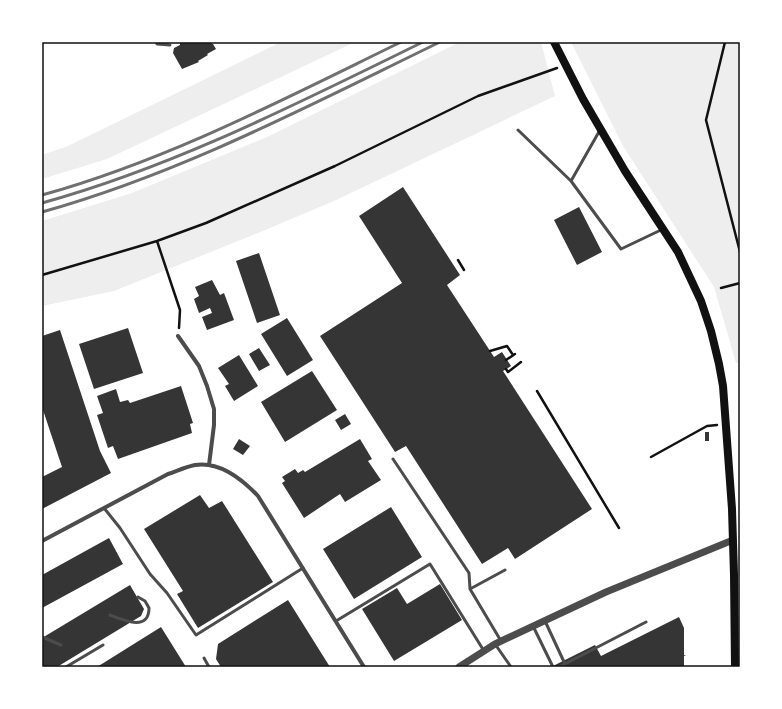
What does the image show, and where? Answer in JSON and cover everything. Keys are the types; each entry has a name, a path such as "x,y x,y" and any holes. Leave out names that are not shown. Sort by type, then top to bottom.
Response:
{"main road":[{"path":"554,42 565,65 625,171 678,252 701,301 711,330 723,386 737,538 736,667"}],"street":[{"path":"178,336 200,366 214,410 210,465"},
{"path":"42,541 178,470 196,465 210,465 224,470 237,476 258,496 364,667"},
{"path":"459,667 498,642 545,620 606,592 737,538"}],"lane":[{"path":"156,42 157,44 170,45"},
{"path":"571,181 601,129"},
{"path":"518,130 571,181 621,249 664,229"},
{"path":"393,459 468,572 470,589 511,667"},
{"path":"104,508 120,528 150,574 166,593 196,635 303,568"},
{"path":"336,622 430,564 484,651"},
{"path":"470,589 505,570"},
{"path":"110,615 129,622 138,623 145,620 148,617 150,608 148,604 138,597"},
{"path":"545,620 565,664"},
{"path":"559,667 646,622"},
{"path":"533,626 553,667"},
{"path":"42,637 61,646"},
{"path":"66,667 104,645"},
{"path":"204,658 209,667"},
{"path":"569,662 572,667"}],"path":[{"path":"725,42 706,120 740,252"},
{"path":"42,275 157,241 206,223 335,166 478,96 565,65"},
{"path":"157,241 180,310 178,336"},
{"path":"458,260 464,270"},
{"path":"721,288 740,282"},
{"path":"490,351 507,346 514,354 506,360"},
{"path":"506,369 508,372 521,362"},
{"path":"537,391 619,528"},
{"path":"651,457 707,426 726,424"}],"shaded area":[{"path":"281,42 355,42 107,159 42,179 42,155 68,146"},
{"path":"460,42 541,42 555,96 334,201 258,233 114,291 42,306 42,221 132,193 267,137"},
{"path":"571,42 740,42 740,362 736,363 714,287 623,146"}],"building":[{"path":"180,42 209,42 213,44 216,49 207,54 208,55 198,61 199,62 182,69 173,53 174,48 180,45"},
{"path":"403,187 460,275 447,285 494,357 502,352 511,366 503,371 592,509 515,559 508,548 482,564 406,446 395,452 320,336 402,283 359,216"},
{"path":"579,207 602,252 577,265 554,220"},
{"path":"259,253 280,315 257,323 236,261"},
{"path":"212,280 220,295 224,293 234,320 207,330 202,317 212,313 210,308 199,313 194,299 199,296 195,287"},
{"path":"287,318 313,360 287,376 261,334"},
{"path":"128,328 143,373 94,389 79,344"},
{"path":"60,330 100,451 111,473 42,509 42,477 62,467 42,407 42,336"},
{"path":"259,348 270,365 259,371 249,354"},
{"path":"239,355 258,386 234,401 225,386 229,384 218,368"},
{"path":"312,371 337,410 285,442 261,402"},
{"path":"181,386 193,423 190,424 192,433 118,459 113,446 108,448 97,415 103,413 97,396 116,389 120,402 128,400 130,403"},
{"path":"345,414 351,424 341,430 335,420"},
{"path":"705,432 709,432 709,441 705,441"},
{"path":"239,439 250,446 243,455 233,449"},
{"path":"360,439 372,459 368,461 381,480 345,502 340,494 304,518 282,483 285,481 282,477 295,469 298,473 303,470 305,472"},
{"path":"200,495 209,508 222,501 273,582 198,628 177,594 183,591 144,529"},
{"path":"391,507 422,557 354,599 323,549"},
{"path":"109,538 123,564 42,608 42,575"},
{"path":"440,584 462,620 394,661 362,609 397,588 407,604"},
{"path":"130,585 144,609 141,616 57,667 42,667 42,638"},
{"path":"288,600 330,667 221,667 216,659 218,644"},
{"path":"679,617 684,628 684,655 686,656 684,656 684,667 551,667 595,645 601,656"},
{"path":"161,627 186,667 97,667"}],"railway":[{"path":"42,195 89,181 135,164 225,127 401,42"},
{"path":"42,203 92,188 140,171 236,132 423,42"},
{"path":"42,212 94,196 195,158 294,113 440,42"}]}
